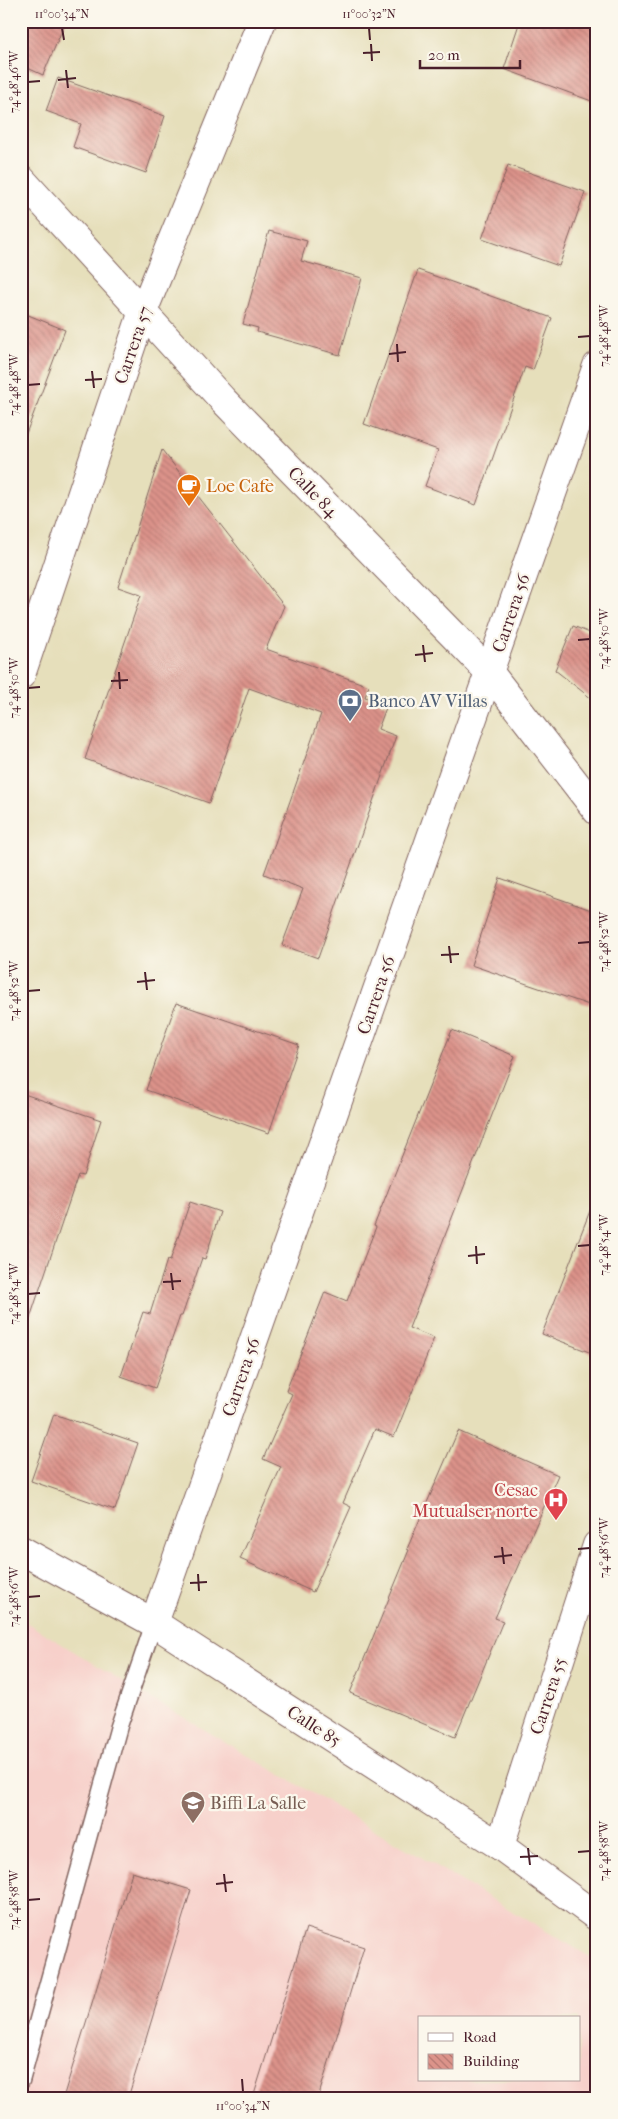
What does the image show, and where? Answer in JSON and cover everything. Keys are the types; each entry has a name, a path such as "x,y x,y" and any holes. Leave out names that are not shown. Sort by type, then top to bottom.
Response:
{"street":[{"name":"Carrera 57","path":"21,675 142,314 262,21"},
{"name":"Calle 84","path":"21,179 142,314 223,400 490,672 597,811"},
{"name":"Carrera 56","path":"154,1623 597,366"},
{"name":"Carrera 55","path":"500,1846 597,1545"},
{"name":"Calle 85","path":"21,1550 154,1623 500,1846 597,1917"}],"lane":[{"path":"21,2081 118,1726 154,1623"}],"shaded area":[{"name":"Biffi La Salle","path":"24,1621 132,1687 597,1961 597,2098 21,2098 21,1625"}],"building":[{"path":"21,21 66,21 43,75 21,65"},
{"path":"520,21 597,21 597,103 504,69"},
{"path":"58,78 165,116 146,173 73,147 81,124 46,111"},
{"path":"508,165 585,192 559,266 482,239"},
{"path":"269,231 307,241 301,261 362,278 340,355 257,332 258,328 243,324"},
{"path":"418,270 552,318 533,370 525,367 476,505 425,486 438,450 364,424"},
{"path":"21,312 65,330 24,439 21,439"},
{"path":"162,450 284,606 266,649 369,686 365,697 387,705 378,729 396,736 318,958 282,945 303,889 264,874 321,714 249,688 209,803 85,759 141,595 118,587"},
{"path":"573,626 597,636 597,703 555,670"},
{"path":"500,878 597,912 597,982 589,1005 471,965"},
{"path":"176,1003 299,1045 269,1133 146,1090"},
{"path":"452,1030 515,1056 409,1328 434,1338 394,1437 375,1429 343,1503 351,1507 313,1592 240,1559 281,1467 263,1459 292,1394 286,1391 325,1292 347,1301 376,1227 374,1226"},
{"path":"21,1093 101,1120 83,1176 78,1175 26,1330 21,1329"},
{"path":"595,1198 597,1198 597,1355 542,1334"},
{"path":"190,1202 220,1212 205,1259 202,1258 155,1388 121,1376 143,1312 150,1314 167,1260 170,1261"},
{"path":"54,1414 138,1443 115,1510 31,1481"},
{"path":"458,1431 558,1475 495,1618 503,1621 455,1737 350,1693 409,1550 407,1549"},
{"path":"132,1872 191,1890 128,2098 63,2098"},
{"path":"306,1928 364,1947 318,2098 253,2098"}],"place":[{"name":"Loe Cafe","path":"189,507"},
{"name":"Banco AV Villas","path":"350,722"},
{"name":"Cesac Mutualser norte","path":"556,1521"},
{"name":"Biffi La Salle","path":"193,1824"}]}
